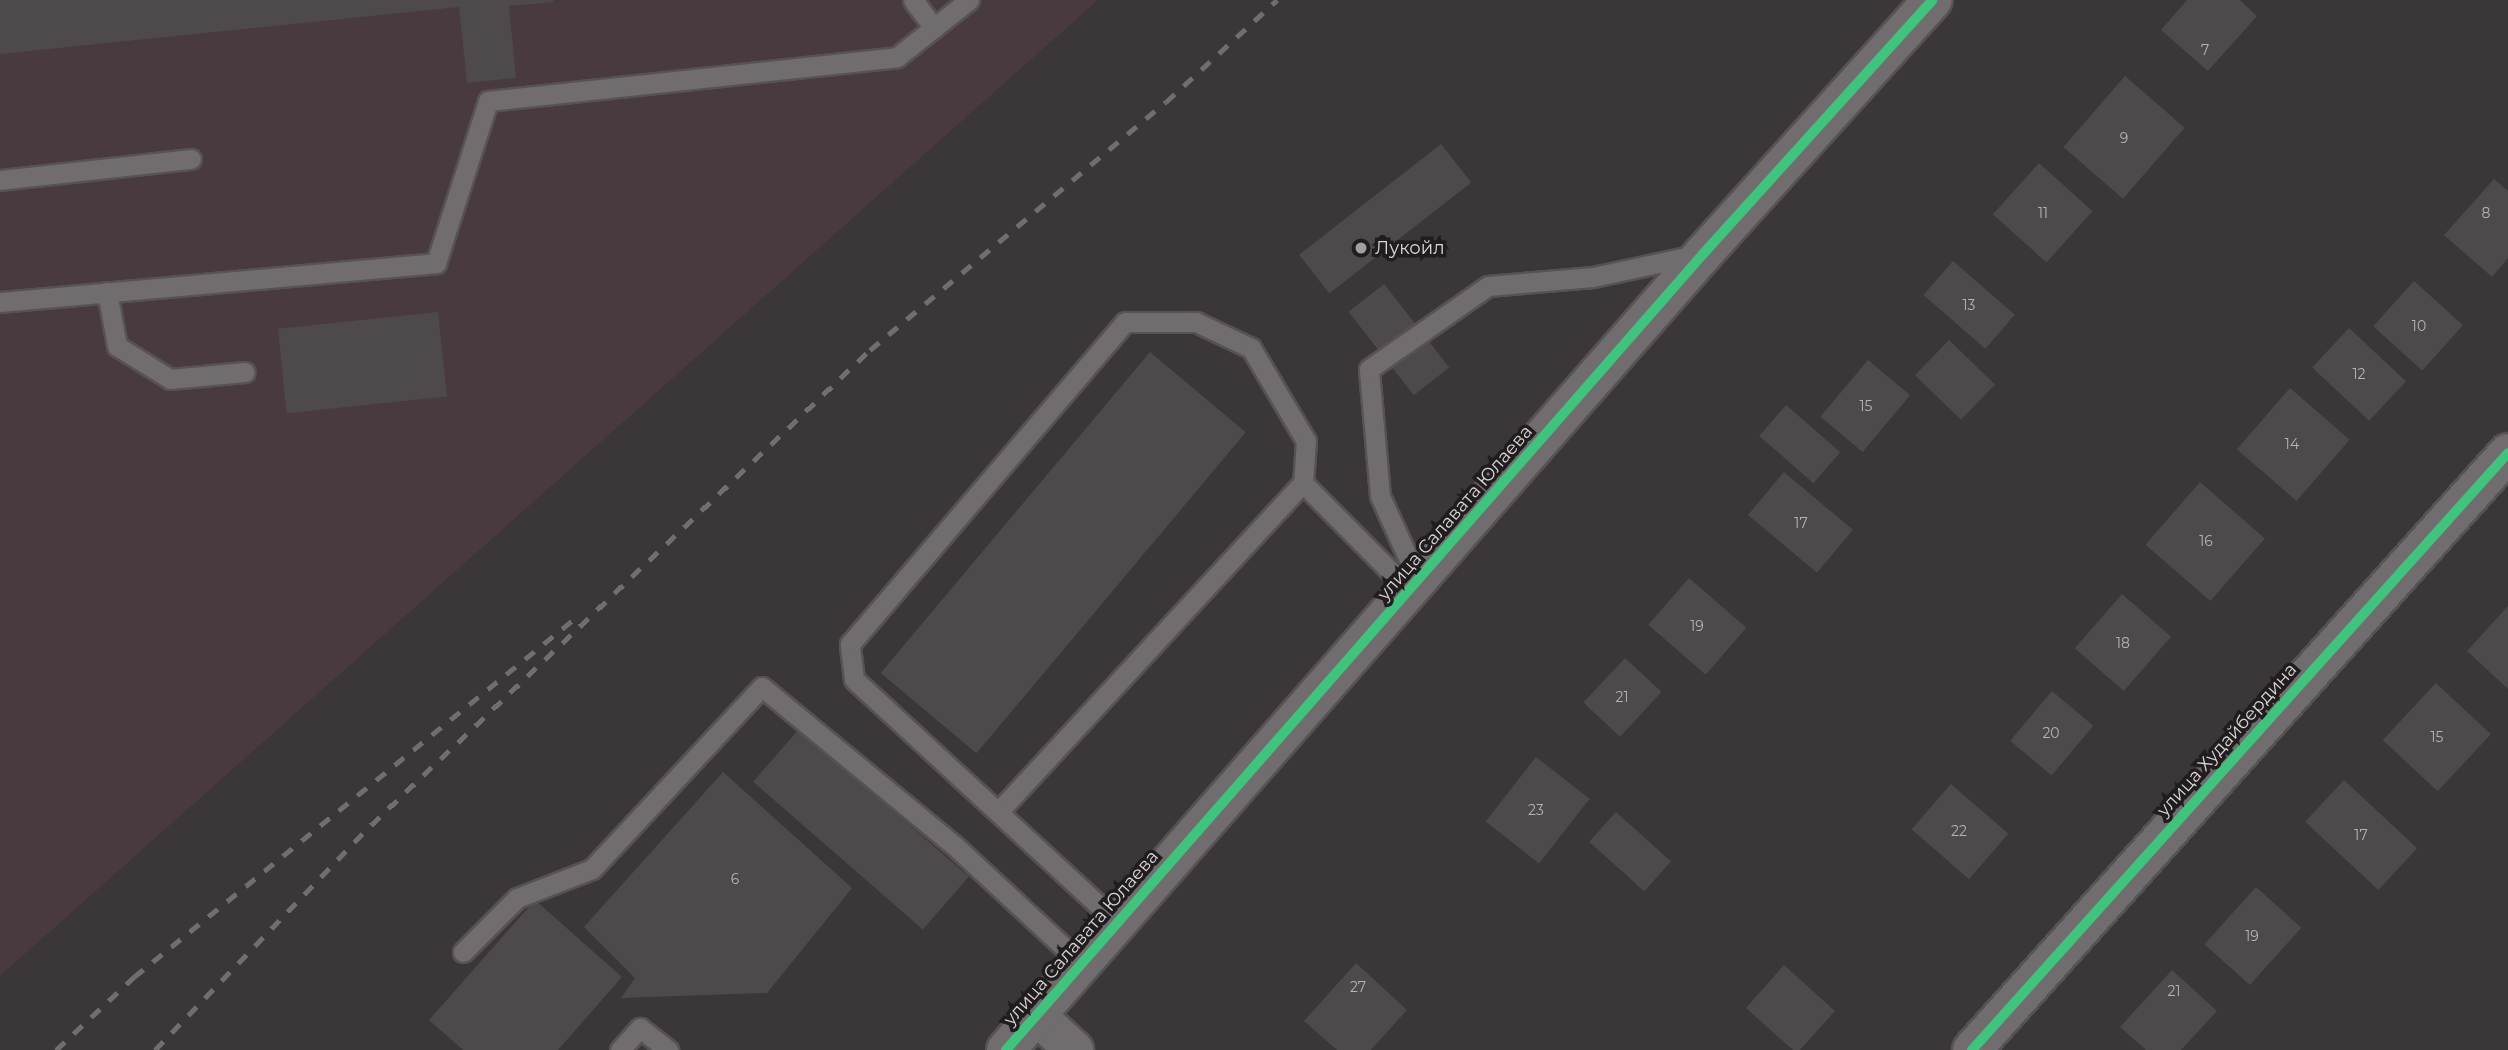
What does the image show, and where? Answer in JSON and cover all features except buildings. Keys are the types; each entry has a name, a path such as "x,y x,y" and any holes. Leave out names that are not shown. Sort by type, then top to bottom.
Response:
{"street":[{"name":"улица Салавата Юлаева","path":"1006,1050 1704,253 1933,0"},
{"name":"улица Худайбердина","path":"1972,1050 2508,453"},
{"path":"1036,1016 1074,1050"}],"lane":[{"path":"913,0 934,28"},
{"path":"0,302 436,263 488,101 897,57 969,0"},
{"path":"0,180 191,159"},
{"path":"1415,586 1380,496 1369,369 1488,286 1592,277 1704,253"},
{"path":"107,292 117,346 170,379 245,373"},
{"path":"998,812 1303,483 1306,441 1251,348 1196,322 1125,322 850,644 854,679 1118,923"},
{"path":"1303,483 1415,586"},
{"path":"463,952 517,898 592,869 762,687 956,847 1082,964"},
{"path":"620,1050 640,1028 668,1050"}],"shaded area":[{"path":"0,0 1098,0 0,976"}],"railway":[{"path":"155,1050 371,825 870,350 1166,102 1277,0"},
{"path":"56,1050 134,977 573,620"}],"cycle path":[{"path":"1006,1050 1704,253 1933,0"},
{"path":"1972,1050 2508,453"}],"place":[{"name":"Лукойл","path":"1361,248"}]}
